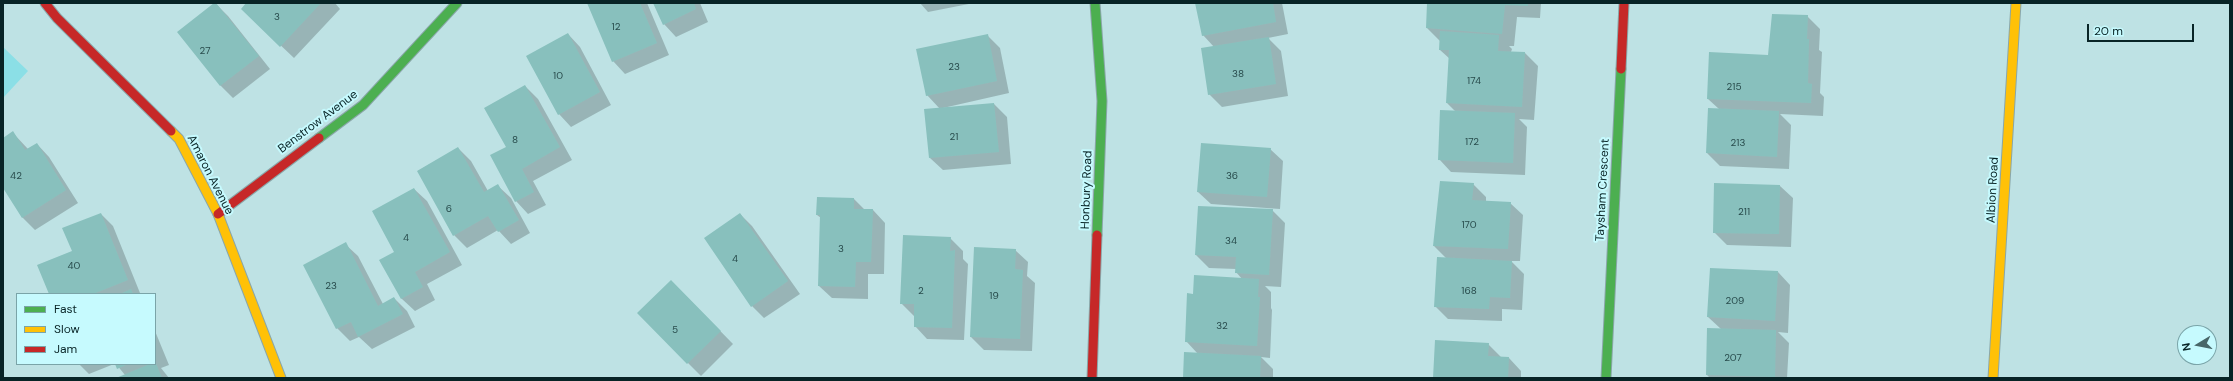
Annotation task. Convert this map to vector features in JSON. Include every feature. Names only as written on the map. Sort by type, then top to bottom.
[{"type":"street","name":"Amaron Avenue","points":[[44,3],[57,18],[179,139],[218,214],[281,378]]},
{"type":"street","name":"Benstrow Avenue","points":[[218,214],[363,104],[457,3]]},
{"type":"street","name":"Honbury Road","points":[[1092,378],[1102,101],[1095,3]]},
{"type":"street","name":"Taysham Crescent","points":[[1606,378],[1624,3]]},
{"type":"street","name":"Albion Road","points":[[1994,378],[2016,3]]},
{"type":"shaded area","points":[[3,47],[28,71],[3,98]]},
{"type":"building","points":[[216,3],[259,56],[220,86],[177,32]]},
{"type":"building","points":[[246,3],[321,3],[280,47],[241,9]]},
{"type":"building","points":[[587,3],[640,3],[657,43],[612,62]]},
{"type":"building","points":[[653,3],[694,3],[696,9],[663,25]]},
{"type":"building","points":[[1195,3],[1273,3],[1276,22],[1202,36]]},
{"type":"building","points":[[1427,3],[1528,3],[1528,6],[1505,5],[1502,34],[1426,28]]},
{"type":"building","points":[[1772,14],[1808,15],[1808,83],[1812,84],[1811,103],[1707,99],[1709,52],[1768,55]]},
{"type":"building","points":[[1440,31],[1499,35],[1498,51],[1525,52],[1522,107],[1446,103],[1449,50],[1439,50]]},
{"type":"building","points":[[568,33],[600,92],[558,115],[526,56]]},
{"type":"building","points":[[988,34],[997,81],[926,96],[916,49]]},
{"type":"building","points":[[1269,37],[1276,84],[1208,95],[1201,48]]},
{"type":"building","points":[[525,85],[560,147],[522,169],[534,192],[515,202],[490,155],[506,147],[484,108]]},
{"type":"building","points":[[994,103],[999,152],[929,158],[924,109]]},
{"type":"building","points":[[1708,108],[1779,111],[1777,157],[1706,153]]},
{"type":"building","points":[[1440,110],[1515,113],[1513,163],[1438,160]]},
{"type":"building","points":[[13,131],[25,150],[37,143],[66,190],[22,218],[3,188],[3,138]]},
{"type":"building","points":[[1201,143],[1271,148],[1267,197],[1197,192]]},
{"type":"building","points":[[458,147],[484,192],[498,184],[519,220],[498,232],[488,216],[453,236],[417,171]]},
{"type":"building","points":[[1440,181],[1474,183],[1472,200],[1511,202],[1508,249],[1433,246]]},
{"type":"building","points":[[1714,183],[1780,185],[1779,234],[1713,233]]},
{"type":"building","points":[[414,188],[450,252],[415,272],[423,287],[401,299],[379,260],[394,252],[372,211]]},
{"type":"building","points":[[817,197],[854,198],[854,209],[873,209],[871,262],[856,262],[855,287],[818,286],[820,215],[816,215]]},
{"type":"building","points":[[1198,206],[1273,209],[1269,275],[1235,273],[1236,257],[1195,255]]},
{"type":"building","points":[[101,213],[128,280],[96,293],[49,293],[37,265],[72,251],[62,228]]},
{"type":"building","points":[[740,213],[788,281],[751,307],[704,238]]},
{"type":"building","points":[[903,235],[951,237],[950,251],[955,250],[952,328],[914,327],[914,304],[900,304]]},
{"type":"building","points":[[346,242],[378,306],[394,297],[403,314],[358,337],[351,322],[336,329],[303,265]]},
{"type":"building","points":[[974,247],[1016,249],[1015,269],[1023,270],[1020,339],[970,337]]},
{"type":"building","points":[[1437,257],[1512,261],[1510,298],[1490,297],[1489,309],[1434,307]]},
{"type":"building","points":[[1710,268],[1778,271],[1775,321],[1707,317]]},
{"type":"building","points":[[1194,275],[1259,279],[1258,297],[1260,297],[1257,346],[1185,342],[1187,293],[1193,294]]},
{"type":"building","points":[[671,280],[721,331],[687,364],[637,313]]},
{"type":"building","points":[[131,289],[133,293],[122,293]]},
{"type":"building","points":[[1707,328],[1776,330],[1775,377],[1706,375]]},
{"type":"building","points":[[1435,340],[1489,343],[1488,356],[1509,357],[1508,378],[1433,378]]},
{"type":"building","points":[[1184,352],[1261,356],[1260,378],[1183,378]]},
{"type":"building","points":[[156,363],[162,378],[116,378],[148,365],[156,365]]},
{"type":"building","points":[[115,365],[126,365],[117,369]]},
{"type":"traffic: fast","points":[[319,138],[363,105],[457,3]]},
{"type":"traffic: fast","points":[[1095,3],[1102,101],[1097,235]]},
{"type":"traffic: fast","points":[[1606,378],[1621,69]]},
{"type":"traffic: slow","points":[[1993,378],[2016,3]]},
{"type":"traffic: slow","points":[[171,131],[179,139],[218,214],[281,378]]},
{"type":"traffic: jam","points":[[45,3],[57,18],[171,131]]},
{"type":"traffic: jam","points":[[1621,69],[1624,3]]},
{"type":"traffic: jam","points":[[218,214],[319,138]]},
{"type":"traffic: jam","points":[[1092,378],[1097,235]]}]
